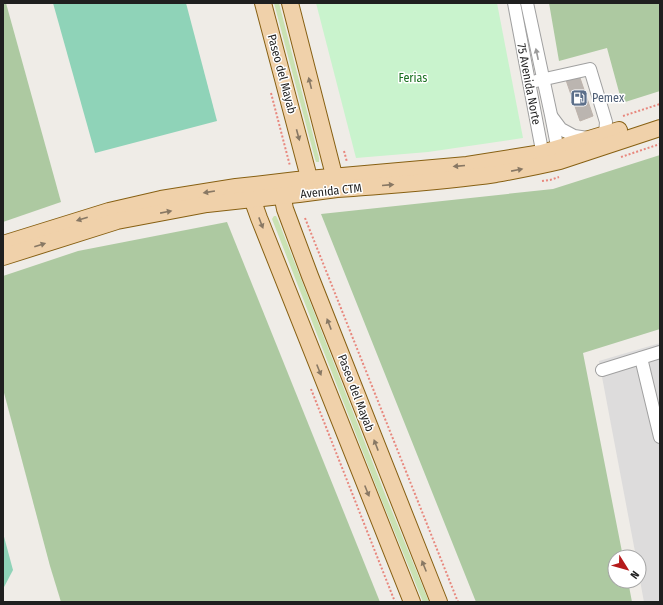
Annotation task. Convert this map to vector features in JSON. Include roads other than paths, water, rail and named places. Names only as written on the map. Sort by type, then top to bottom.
[{"type":"main road","name":"Paseo del Mayab","points":[[263,3],[310,185]]},
{"type":"main road","name":"Paseo del Mayab","points":[[290,3],[336,183]]},
{"type":"main road","name":"Avenida CTM","points":[[3,244],[116,209],[161,199],[281,189],[300,194],[310,185],[336,183],[353,188],[497,174],[551,157],[603,135],[660,117]]},
{"type":"main road","name":"Avenida CTM","points":[[603,135],[660,128]]},
{"type":"main road","name":"Paseo del Mayab","points":[[281,189],[285,209],[310,276],[413,540],[439,602]]},
{"type":"main road","name":"Avenida CTM","points":[[3,257],[117,221],[207,204],[250,192]]},
{"type":"main road","points":[[250,192],[412,602]]},
{"type":"street","name":"75 Avenida Norte","points":[[514,3],[529,82],[551,157]]},
{"type":"street","name":"75 Avenida Norte","points":[[527,3],[551,115],[551,157]]},
{"type":"street","points":[[529,82],[590,69],[603,135],[574,136],[561,129],[551,115]]},
{"type":"street","points":[[602,370],[660,352]]},
{"type":"street","points":[[641,358],[660,437]]},
{"type":"place","name":"Pemex","points":[[579,98]]},
{"type":"park label","name":"Ferias","points":[[413,78]]}]
